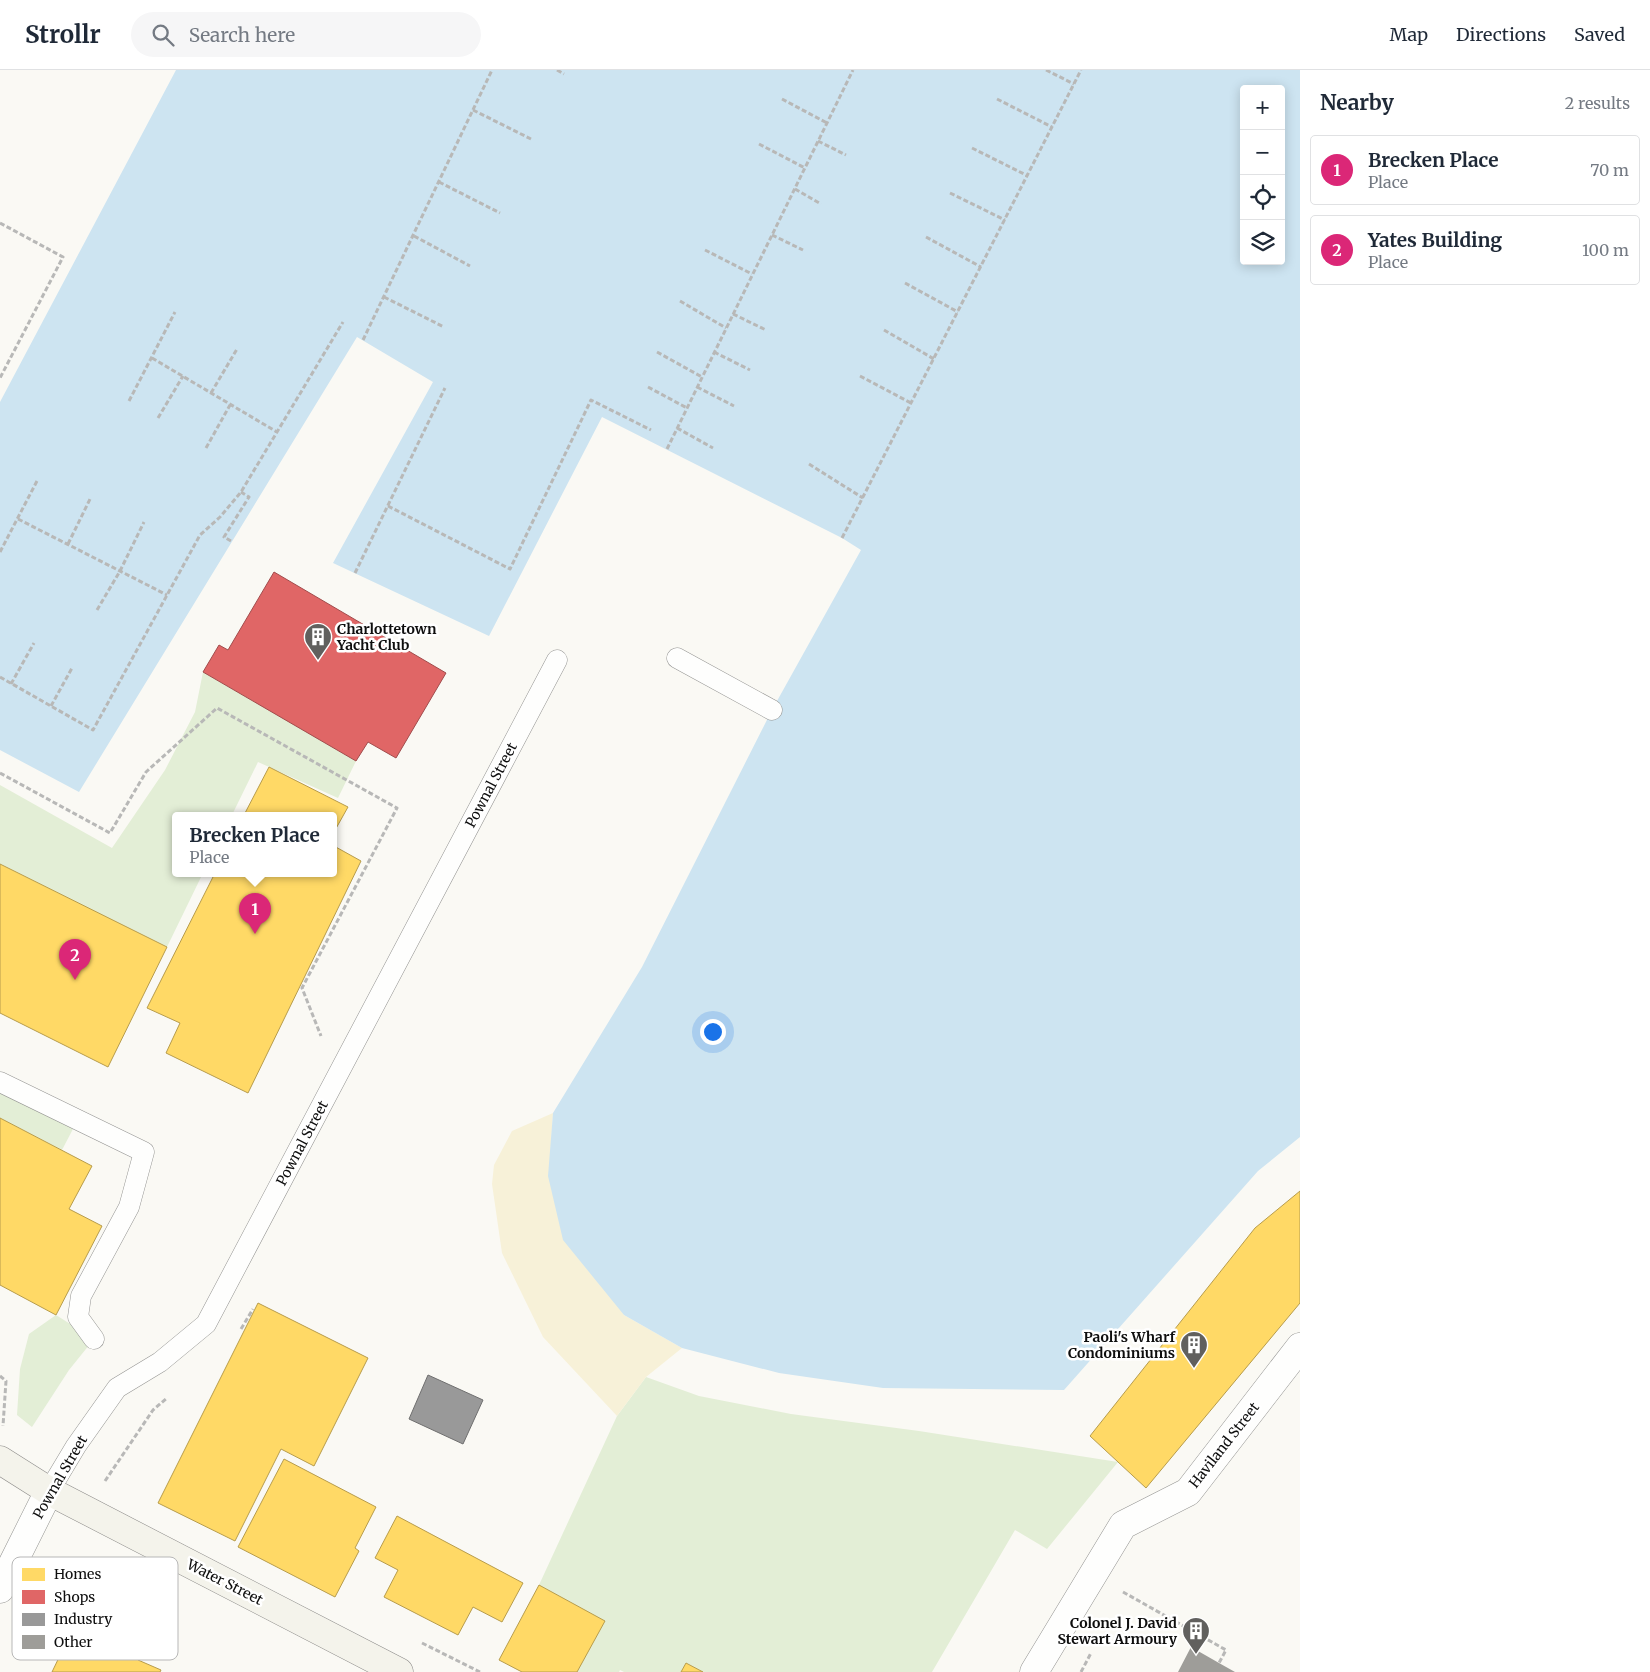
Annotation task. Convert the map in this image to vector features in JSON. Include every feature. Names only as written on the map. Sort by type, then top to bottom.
[{"type":"street","name":"Haviland Street","points":[[1034,1672],[1123,1525],[1188,1492],[1300,1347]]},
{"type":"street","name":"Water Street","points":[[1,1447],[49,1491],[176,1557]]},
{"type":"street","name":"Pownal Street","points":[[16,1557],[49,1491]]},
{"type":"street","name":"Water Street","points":[[178,1558],[398,1672]]},
{"type":"street","name":"Pownal Street","points":[[0,1589],[12,1565]]},
{"type":"lane","points":[[677,658],[772,710]]},
{"type":"lane","name":"Pownal Street","points":[[49,1491],[76,1446],[117,1388],[160,1362],[206,1324],[557,660]]},
{"type":"lane","points":[[0,1082],[144,1152],[129,1207],[81,1296],[78,1317],[94,1339]]},
{"type":"path","points":[[363,340],[492,70]]},
{"type":"path","points":[[557,70],[564,74]]},
{"type":"path","points":[[667,449],[853,70]]},
{"type":"path","points":[[1046,70],[1074,84]]},
{"type":"path","points":[[842,538],[1081,70]]},
{"type":"path","points":[[782,99],[827,123]]},
{"type":"path","points":[[997,99],[1052,127]]},
{"type":"path","points":[[473,110],[531,139]]},
{"type":"path","points":[[818,141],[846,156]]},
{"type":"path","points":[[760,144],[805,168]]},
{"type":"path","points":[[972,148],[1028,176]]},
{"type":"path","points":[[439,182],[500,214]]},
{"type":"path","points":[[795,189],[821,204]]},
{"type":"path","points":[[950,193],[1005,220]]},
{"type":"path","points":[[0,223],[63,257],[0,378]]},
{"type":"path","points":[[772,235],[803,250]]},
{"type":"path","points":[[414,236],[470,266]]},
{"type":"path","points":[[926,238],[981,267]]},
{"type":"path","points":[[705,250],[752,274]]},
{"type":"path","points":[[904,284],[958,312]]},
{"type":"path","points":[[384,297],[444,327]]},
{"type":"path","points":[[680,301],[726,328]]},
{"type":"path","points":[[129,401],[175,312]]},
{"type":"path","points":[[733,314],[766,330]]},
{"type":"path","points":[[0,677],[93,730],[200,535],[220,517],[241,492],[344,322]]},
{"type":"path","points":[[884,330],[934,359]]},
{"type":"path","points":[[211,393],[237,349]]},
{"type":"path","points":[[657,352],[702,377]]},
{"type":"path","points":[[714,352],[750,370]]},
{"type":"path","points":[[152,358],[277,432]]},
{"type":"path","points":[[158,418],[183,376]]},
{"type":"path","points":[[860,376],[911,403]]},
{"type":"path","points":[[648,387],[687,408]]},
{"type":"path","points":[[696,387],[734,406]]},
{"type":"path","points":[[355,573],[445,388]]},
{"type":"path","points":[[388,506],[510,569],[591,400],[650,430]]},
{"type":"path","points":[[206,448],[230,404]]},
{"type":"path","points":[[677,428],[713,448]]},
{"type":"path","points":[[809,464],[863,498]]},
{"type":"path","points":[[0,552],[37,480]]},
{"type":"path","points":[[231,542],[224,537],[249,497],[241,492]]},
{"type":"path","points":[[68,544],[91,497]]},
{"type":"path","points":[[18,519],[167,595]]},
{"type":"path","points":[[97,610],[120,571],[144,522]]},
{"type":"path","points":[[11,684],[34,643]]},
{"type":"path","points":[[51,706],[72,668]]},
{"type":"path","points":[[0,774],[110,833],[146,772],[217,708],[397,808],[302,988],[337,1077]]},
{"type":"path","points":[[238,1333],[244,1326],[258,1300]]},
{"type":"path","points":[[0,1376],[6,1381],[1,1447]]},
{"type":"path","points":[[113,1485],[105,1481],[153,1410],[174,1392]]},
{"type":"path","points":[[1123,1592],[1226,1650],[1219,1663]]},
{"type":"path","points":[[414,1638],[480,1672]]},
{"type":"green space","points":[[203,672],[356,761],[338,798],[258,762],[233,812],[172,812],[172,877],[201,877],[167,947],[0,864],[0,785],[112,848],[165,770],[195,712]]},
{"type":"green space","points":[[0,1089],[74,1127],[62,1150],[0,1118]]},
{"type":"green space","points":[[56,1315],[94,1339],[69,1370],[32,1427],[17,1415],[20,1369],[29,1334]]},
{"type":"green space","points":[[646,1377],[699,1396],[791,1414],[919,1431],[1118,1462],[1047,1549],[1015,1530],[932,1672],[703,1672],[686,1663],[681,1672],[624,1672],[620,1670],[619,1672],[577,1672],[604,1621],[539,1585],[617,1416]]},
{"type":"sand","points":[[553,1113],[549,1176],[624,1315],[682,1348],[646,1377],[617,1416],[543,1337],[502,1253],[492,1184],[494,1165],[512,1131]]},
{"type":"water","points":[[176,70],[1300,70],[1300,1137],[1258,1171],[1064,1390],[883,1388],[779,1373],[682,1348],[624,1315],[563,1240],[548,1176],[553,1113],[642,967],[772,710],[861,550],[842,538],[602,417],[489,636],[333,563],[433,382],[357,337],[79,792],[0,750],[0,402]]},
{"type":"building: Homes","points":[[269,767],[348,807],[337,827],[337,812],[246,812]]},
{"type":"building: Homes","points":[[337,848],[361,861],[248,1093],[166,1053],[180,1023],[147,1008],[213,877],[337,877]]},
{"type":"building: Homes","points":[[0,864],[167,947],[108,1067],[0,1013]]},
{"type":"building: Homes","points":[[0,1118],[92,1166],[69,1209],[102,1226],[56,1315],[0,1285]]},
{"type":"building: Homes","name":"Paoli's Wharf Condominiums","points":[[1300,1191],[1300,1303],[1146,1488],[1090,1436],[1255,1228]]},
{"type":"building: Homes","points":[[258,1303],[368,1358],[314,1466],[281,1449],[235,1541],[158,1503]]},
{"type":"building: Homes","points":[[284,1459],[376,1507],[355,1548],[359,1551],[335,1597],[238,1547]]},
{"type":"building: Homes","points":[[397,1516],[523,1583],[502,1622],[473,1607],[458,1635],[384,1597],[398,1570],[375,1558]]},
{"type":"building: Homes","points":[[539,1585],[605,1621],[577,1672],[522,1672],[499,1660]]},
{"type":"building: Homes","points":[[58,1660],[138,1660],[161,1670],[160,1672],[52,1672]]},
{"type":"building: Homes","points":[[686,1663],[703,1672],[681,1672]]},
{"type":"building: Shops","name":"Charlottetown Yacht Club","points":[[274,572],[446,673],[396,758],[368,742],[356,761],[203,672],[219,645],[228,650]]},
{"type":"building: Industry","points":[[428,1375],[483,1400],[463,1444],[409,1419]]},
{"type":"building: Other","name":"Colonel J. David Stewart Armoury","points":[[1191,1647],[1219,1663],[1235,1672],[1178,1672]]},
{"type":"place","name":"Charlottetown Yacht Club","points":[[318,661]]},
{"type":"place","name":"Brecken Place","points":[[255,934]]},
{"type":"place","name":"Yates Building","points":[[75,980]]},
{"type":"place","name":"Paoli's Wharf Condominiums","points":[[1194,1369]]},
{"type":"place","name":"Colonel J. David Stewart Armoury","points":[[1196,1655]]}]
